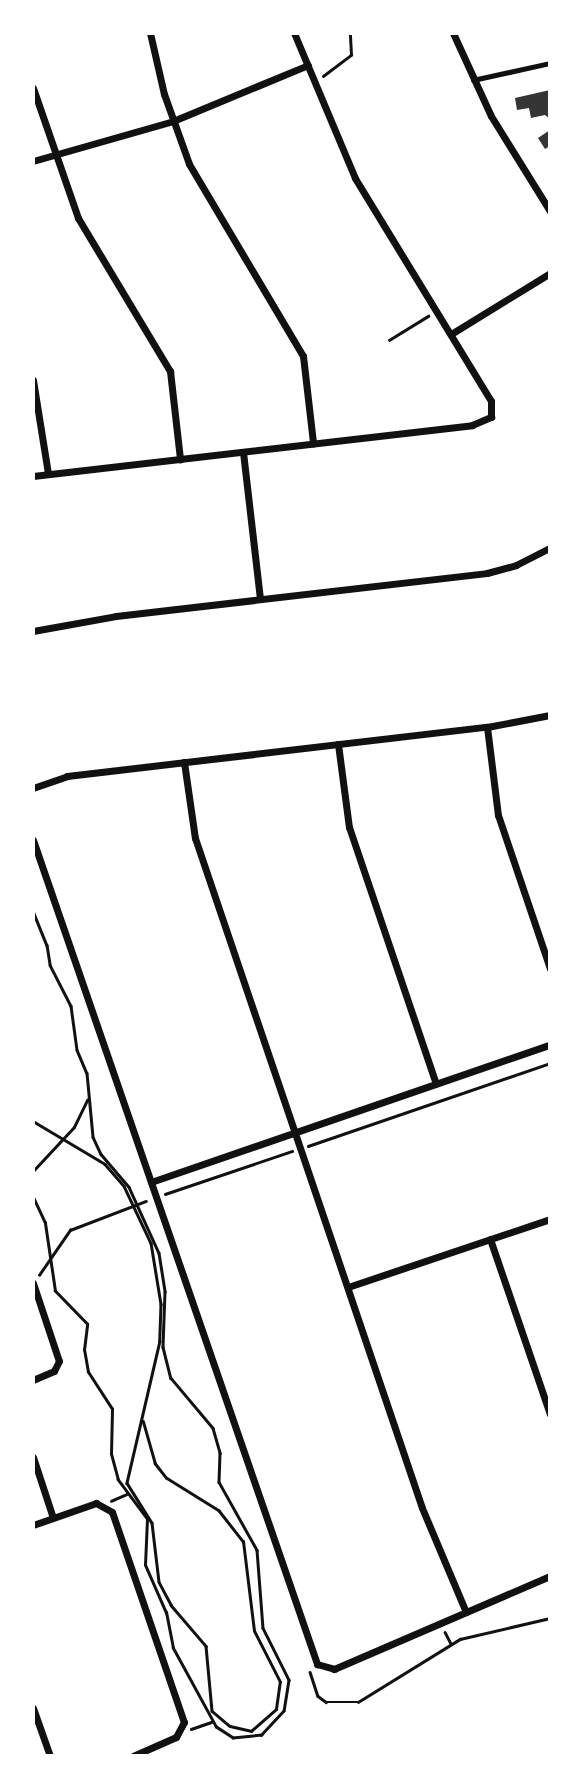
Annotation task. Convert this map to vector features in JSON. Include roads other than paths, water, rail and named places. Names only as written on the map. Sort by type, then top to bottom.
[{"type":"street","points":[[150,33],[173,121],[188,164],[303,356],[313,443]]},
{"type":"street","points":[[33,476],[487,421],[493,411],[491,401],[355,178],[294,33]]},
{"type":"street","points":[[453,33],[473,80],[550,211]]},
{"type":"street","points":[[33,161],[173,121],[307,65]]},
{"type":"street","points":[[33,88],[78,218],[170,370],[180,459]]},
{"type":"street","points":[[451,334],[550,273]]},
{"type":"street","points":[[33,380],[48,474]]},
{"type":"street","points":[[243,452],[260,599]]},
{"type":"street","points":[[33,631],[73,622],[487,573],[516,565],[550,548]]},
{"type":"street","points":[[33,788],[67,776],[487,727],[550,715]]},
{"type":"street","points":[[487,727],[498,815],[550,968]]},
{"type":"street","points":[[338,744],[349,827],[436,1084]]},
{"type":"street","points":[[184,762],[195,838],[422,1508],[466,1612]]},
{"type":"street","points":[[33,840],[151,1182],[152,1199],[317,1664],[334,1669],[550,1576]]},
{"type":"street","points":[[151,1182],[550,1045]]},
{"type":"street","points":[[348,1287],[550,1219]]},
{"type":"street","points":[[490,1239],[550,1414]]},
{"type":"street","points":[[33,1284],[59,1361],[54,1371],[33,1380]]},
{"type":"street","points":[[33,1457],[54,1518]]},
{"type":"street","points":[[33,1525],[96,1503],[105,1505],[113,1512],[183,1718],[181,1733],[133,1756]]},
{"type":"street","points":[[33,1708],[36,1724],[50,1756]]},
{"type":"lane","points":[[473,80],[550,63]]}]
